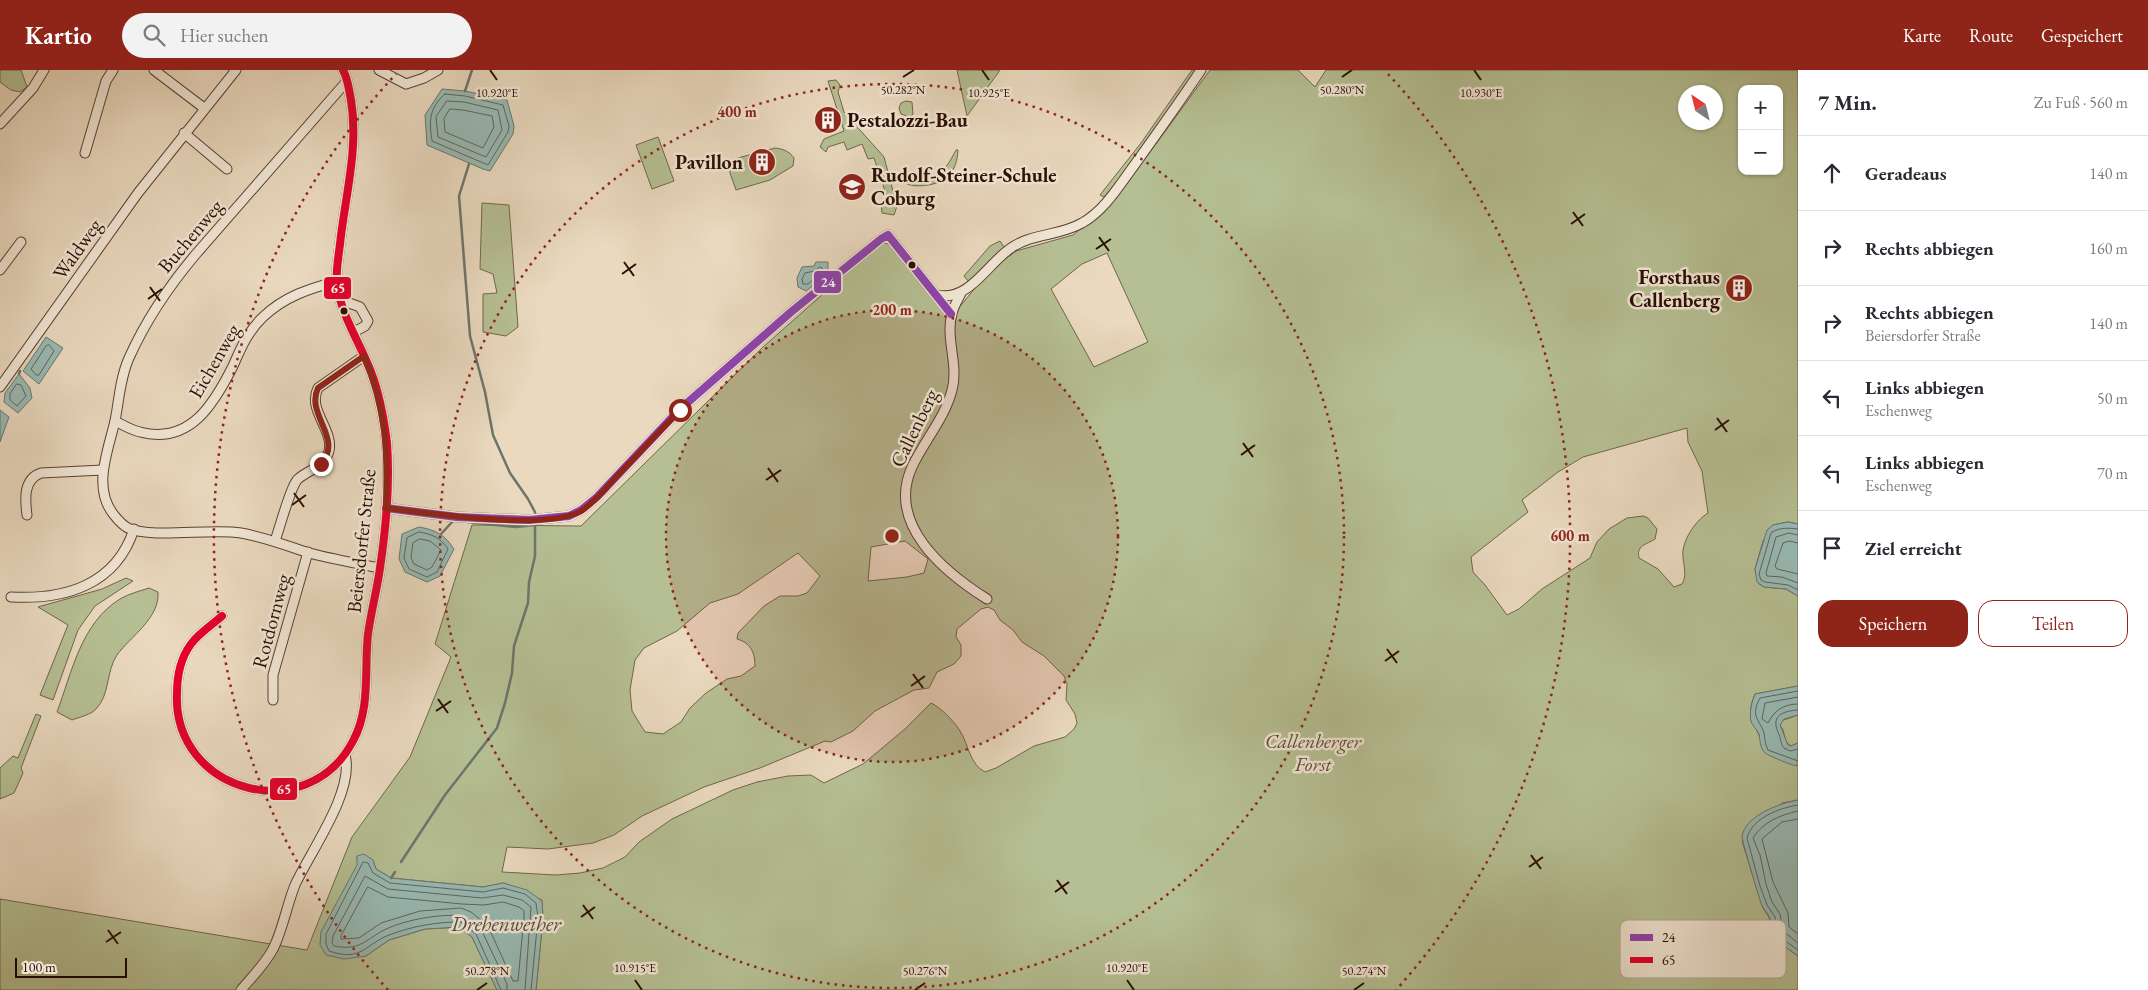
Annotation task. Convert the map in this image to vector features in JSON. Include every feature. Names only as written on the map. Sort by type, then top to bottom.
[{"type":"street","points":[[0,124],[33,88],[44,70]]},
{"type":"street","points":[[85,153],[106,81],[113,70]]},
{"type":"street","points":[[154,70],[204,108]]},
{"type":"street","name":"Waldweg","points":[[0,387],[138,193],[236,70]]},
{"type":"street","name":"Beiersdorfer Straße","points":[[343,70],[347,81],[352,111],[354,140],[337,281],[344,313],[354,332],[376,387],[386,434],[388,463],[380,568],[368,634],[366,700],[362,719],[354,740],[345,755]]},
{"type":"street","points":[[379,70],[406,84],[424,78],[438,70]]},
{"type":"street","points":[[386,508],[457,517],[529,520],[569,516],[581,510],[597,497],[680,410],[791,312],[881,238],[888,235],[952,314],[961,293],[995,260],[1012,247],[1029,239],[1069,229],[1094,215],[1126,176],[1201,70]]},
{"type":"street","name":"Buchenweg","points":[[347,81],[196,254],[164,295],[128,361],[103,470],[104,494],[110,510],[119,521],[134,529],[156,532],[214,530],[240,533],[308,552],[380,568]]},
{"type":"street","points":[[184,133],[227,169]]},
{"type":"street","points":[[0,270],[21,242]]},
{"type":"street","name":"Eichenweg","points":[[115,421],[139,432],[154,434],[168,433],[186,428],[201,418],[215,400],[246,338],[262,318],[291,296],[304,290],[337,281]]},
{"type":"street","points":[[937,295],[953,296],[961,293]]},
{"type":"street","points":[[341,300],[360,307],[368,321],[366,326],[354,332]]},
{"type":"street","name":"Callenberg","points":[[952,314],[952,389],[938,422],[912,467],[906,484],[905,500],[908,515],[915,532],[940,564],[957,579],[987,599]]},
{"type":"street","points":[[274,541],[295,482],[321,464],[329,450],[326,432],[315,404],[318,388],[364,356]]},
{"type":"street","points":[[27,515],[25,501],[28,485],[35,476],[103,470]]},
{"type":"street","points":[[11,597],[50,597],[90,583],[116,565],[124,554],[134,529]]},
{"type":"street","name":"Rotdornweg","points":[[273,700],[273,675],[308,552]]},
{"type":"street","points":[[222,616],[192,643],[184,655],[177,678],[176,703],[181,728],[186,740],[202,761],[224,779],[261,792],[273,792],[305,785],[319,779],[345,755]]},
{"type":"street","points":[[242,990],[274,949],[295,886],[324,830],[344,785],[347,774],[345,755]]},
{"type":"green space","points":[[0,70],[21,70],[27,87],[20,92],[11,90],[0,82]]},
{"type":"green space","points":[[957,70],[1000,70],[967,116]]},
{"type":"green space","points":[[1192,70],[1197,70],[1125,172],[1104,197],[1100,195],[1141,143]]},
{"type":"green space","name":"Callenberger Forst","points":[[1210,70],[1298,70],[1315,87],[1326,70],[1798,70],[1798,524],[1788,522],[1773,525],[1763,541],[1755,569],[1759,584],[1764,587],[1786,589],[1798,596],[1798,686],[1755,694],[1751,704],[1751,713],[1765,752],[1773,757],[1798,765],[1798,800],[1782,803],[1742,841],[1763,908],[1770,920],[1620,920],[1620,978],[1786,978],[1786,947],[1798,956],[1798,990],[536,990],[543,918],[542,900],[504,883],[483,887],[391,878],[376,869],[373,860],[357,856],[366,956],[389,940],[425,929],[460,927],[472,937],[497,990],[0,990],[0,899],[307,950],[352,837],[410,757],[451,657],[435,644],[472,525],[581,526],[763,347],[882,242],[891,245],[938,299],[957,310],[989,271],[1016,251],[1073,235],[1115,200]],"holes":[[[1107,253],[1148,342],[1094,367],[1051,289],[1082,264]],[[1687,428],[1688,442],[1702,471],[1708,513],[1694,526],[1684,545],[1685,575],[1682,584],[1674,587],[1658,569],[1639,558],[1640,548],[1655,539],[1657,529],[1648,518],[1643,516],[1627,518],[1609,529],[1597,542],[1590,558],[1542,589],[1519,609],[1507,615],[1473,572],[1471,557],[1528,512],[1522,500],[1558,472],[1583,457]],[[905,541],[928,559],[924,573],[907,577],[868,581],[871,547]],[[798,553],[820,576],[807,593],[798,596],[780,596],[764,606],[738,633],[737,639],[746,643],[751,649],[755,666],[741,676],[727,679],[706,693],[690,708],[681,722],[663,734],[645,732],[632,711],[630,690],[635,660],[644,648],[677,631],[710,603],[738,594]],[[988,607],[994,610],[1000,620],[1013,630],[1022,642],[1044,656],[1064,676],[1067,684],[1066,700],[1075,714],[1077,723],[1074,729],[1065,737],[1034,746],[996,768],[985,772],[976,764],[963,736],[954,723],[943,711],[931,703],[905,729],[863,764],[824,783],[811,775],[788,776],[757,782],[733,790],[672,819],[639,842],[625,857],[603,868],[580,873],[556,875],[502,872],[507,847],[548,849],[593,843],[614,835],[642,816],[704,787],[760,768],[825,741],[831,742],[853,731],[875,711],[914,690],[929,688],[937,672],[954,664],[961,656],[961,645],[956,637],[957,629],[981,609]]]},
{"type":"green space","points":[[836,80],[840,85],[838,92],[844,112],[884,157],[897,206],[894,215],[882,213],[881,202],[887,197],[874,158],[868,159],[862,144],[847,150],[844,142],[828,147],[826,152],[820,147],[824,139],[844,131],[828,81]]},
{"type":"green space","points":[[906,101],[912,102],[913,114],[910,117],[901,114],[899,108],[901,103]]},
{"type":"green space","points":[[658,137],[674,181],[652,189],[636,145]]},
{"type":"green space","points":[[775,148],[786,151],[794,158],[793,166],[770,180],[736,190],[730,173],[730,163],[734,159]]},
{"type":"green space","points":[[956,150],[958,150],[956,163],[946,178],[928,185],[914,186],[905,183],[908,176],[926,178],[938,174],[947,165]]},
{"type":"green space","points":[[482,203],[509,205],[518,327],[506,336],[483,332],[483,294],[497,293],[493,274],[480,269]]},
{"type":"green space","points":[[1000,241],[1004,247],[969,282],[964,276],[990,246]]},
{"type":"green space","points":[[126,578],[133,581],[95,606],[78,630],[53,700],[40,695],[68,625],[38,607],[102,589]]},
{"type":"green space","points":[[149,588],[158,592],[154,610],[144,626],[117,655],[111,668],[104,697],[96,709],[85,716],[72,720],[57,712],[73,665],[96,621],[120,599]]},
{"type":"green space","points":[[36,714],[41,716],[21,768],[23,773],[14,793],[0,799],[0,768],[13,756],[18,758]]},
{"type":"green space","points":[[1798,715],[1798,743],[1791,746],[1786,742],[1780,725],[1781,721]]},
{"type":"water","points":[[442,89],[465,91],[507,100],[514,126],[513,134],[490,171],[427,145],[425,115]]},
{"type":"water","points":[[816,262],[828,262],[828,274],[806,291],[798,287],[797,278],[802,267],[814,266]]},
{"type":"water","points":[[46,337],[63,348],[39,384],[23,371]]},
{"type":"water","points":[[19,374],[30,388],[32,398],[18,413],[4,402],[5,393]]},
{"type":"water","points":[[0,410],[9,417],[0,442]]},
{"type":"water","points":[[1788,522],[1798,524],[1798,596],[1786,589],[1764,587],[1757,582],[1755,569],[1767,530],[1773,525]]},
{"type":"water","points":[[419,527],[440,534],[454,549],[440,576],[427,582],[405,572],[399,559],[402,534]]},
{"type":"water","points":[[1798,686],[1798,715],[1784,719],[1780,725],[1788,745],[1791,746],[1798,743],[1797,766],[1763,751],[1759,734],[1752,723],[1750,714],[1755,694]]},
{"type":"water","points":[[1798,800],[1798,956],[1786,947],[1786,920],[1770,920],[1762,906],[1742,836],[1750,822],[1757,816],[1783,804]]},
{"type":"water","name":"Drehenweiher","points":[[364,854],[373,860],[376,869],[391,878],[483,887],[503,883],[527,890],[542,901],[543,918],[536,990],[497,990],[472,937],[460,927],[425,929],[389,940],[366,956],[344,959],[326,955],[320,945],[321,932],[357,865],[357,856]]},
{"type":"waterway","points":[[465,91],[472,70]]},
{"type":"waterway","points":[[469,164],[459,196],[470,336],[485,392],[493,435],[510,473],[528,499],[535,512],[535,516]]},
{"type":"waterway","points":[[441,534],[453,521]]},
{"type":"waterway","points":[[458,521],[516,527],[535,525]]},
{"type":"waterway","points":[[401,862],[445,795],[497,728],[512,673],[514,646],[528,603],[529,582],[535,556],[535,522]]},
{"type":"waterway","points":[[391,878],[395,872]]},
{"type":"transit line","name":"65","points":[[222,616],[194,640],[182,661],[177,693],[181,727],[196,755],[218,775],[246,787],[276,791],[305,785],[332,768],[353,741],[359,728],[365,702],[368,634],[380,568],[387,506],[387,443],[377,389],[344,312],[337,285],[353,136],[351,100],[343,70]]},
{"type":"transit line","name":"24","points":[[386,508],[457,517],[529,520],[569,516],[581,510],[597,497],[679,410],[791,312],[888,235],[951,314]]},
{"type":"place","name":"Pestalozzi-Bau","points":[[828,120]]},
{"type":"place","name":"Pavillon","points":[[762,162]]},
{"type":"place","name":"Rudolf-Steiner-Schule Coburg","points":[[852,187]]},
{"type":"place","name":"Forsthaus Callenberg","points":[[1739,288]]},
{"type":"route","points":[[321,464],[328,455],[329,445],[315,404],[316,393],[318,388],[364,356],[380,401],[386,434],[388,463],[386,508],[457,517],[529,520],[569,516],[581,510],[597,497],[680,410]]}]
